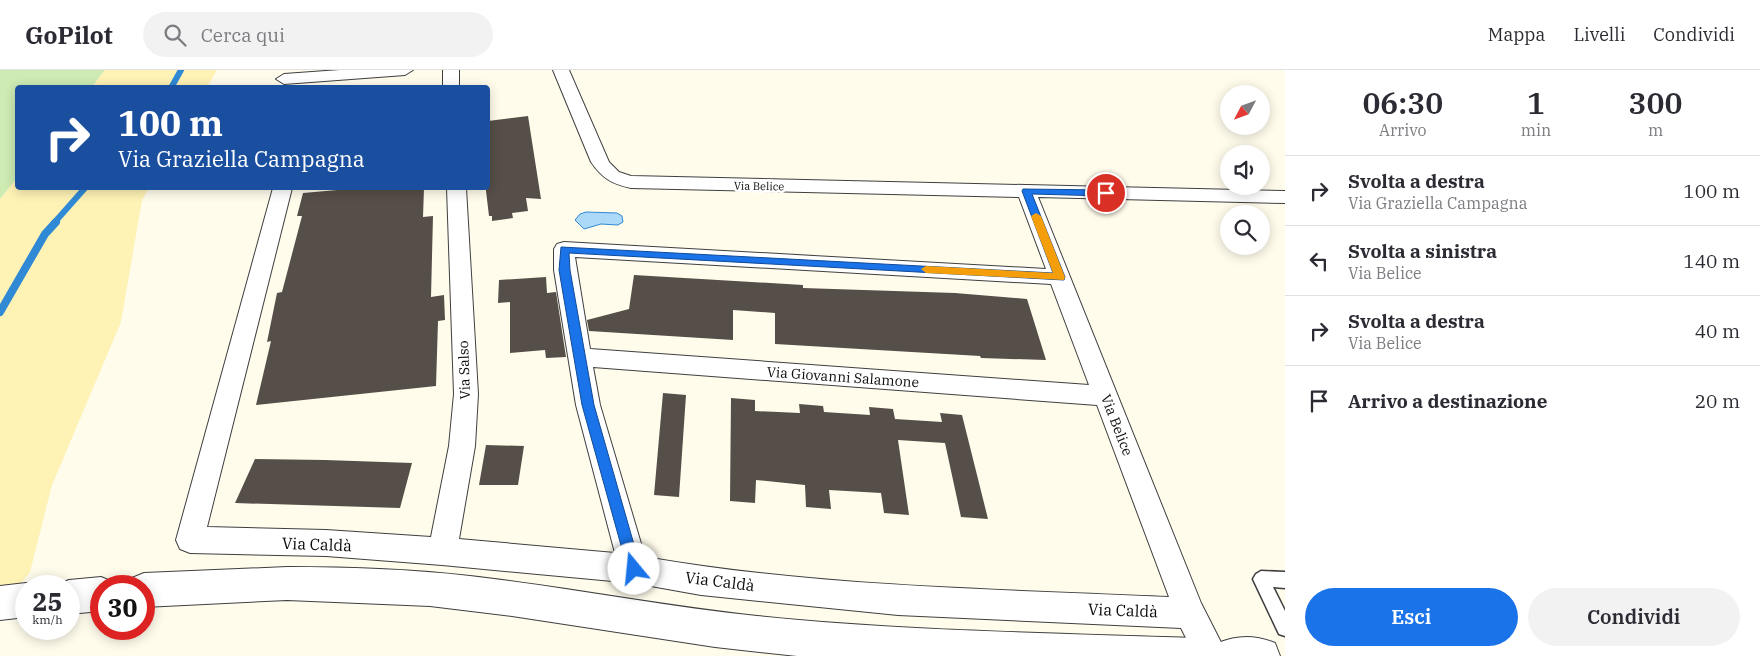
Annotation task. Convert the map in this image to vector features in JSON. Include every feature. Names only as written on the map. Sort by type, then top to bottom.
[{"type":"street","points":[[284,79],[404,70]]},
{"type":"street","points":[[450,70],[451,85]]},
{"type":"street","name":"Via Belice","points":[[561,70],[600,162],[606,172],[616,179],[649,183],[1285,198]]},
{"type":"street","name":"Via Caldà","points":[[281,190],[190,540],[326,543],[442,551],[634,569],[701,581],[898,600],[1190,613]]},
{"type":"street","name":"Via Salso","points":[[442,551],[462,446],[466,394],[456,190]]},
{"type":"street","name":"Via Belice","points":[[1026,191],[1190,613],[1212,656]]},
{"type":"street","points":[[634,569],[588,405],[564,270],[564,249],[1060,277]]},
{"type":"street","name":"Via Giovanni Salamone","points":[[580,357],[1106,396]]},
{"type":"street","points":[[155,589],[200,585],[318,582],[431,589],[756,634],[971,648],[1197,656]]},
{"type":"street","points":[[0,603],[15,601]]},
{"type":"street","points":[[1232,656],[1262,656]]},
{"type":"lane","points":[[1285,580],[1261,579],[1285,628]]},
{"type":"green space","points":[[0,70],[105,70],[94,85],[15,85],[15,180],[0,199]]},
{"type":"sand","points":[[105,70],[217,70],[208,85],[94,85]]},
{"type":"sand","points":[[15,180],[15,190],[148,190],[142,200],[121,322],[52,485],[30,572],[28,575],[15,575],[15,590],[0,608],[0,199]]},
{"type":"water","points":[[586,212],[617,213],[622,216],[623,222],[618,225],[601,224],[584,229],[575,220],[580,214]]},
{"type":"building","points":[[528,116],[541,199],[526,198],[528,211],[512,213],[513,218],[492,221],[492,216],[489,216],[486,191],[490,190],[490,121]]},
{"type":"building","points":[[337,190],[424,190],[423,217],[433,216],[431,297],[444,295],[445,320],[438,321],[436,386],[256,405],[271,341],[267,342],[277,293],[282,292],[302,216],[297,216],[303,193]]},
{"type":"building","points":[[634,275],[803,285],[803,288],[955,293],[1027,299],[1046,360],[981,358],[980,356],[775,344],[775,313],[733,310],[733,340],[589,331],[587,320],[629,309]]},
{"type":"building","points":[[546,277],[547,293],[556,292],[566,357],[546,358],[545,350],[510,353],[510,302],[498,303],[499,280]]},
{"type":"building","points":[[663,393],[686,395],[679,497],[654,495]]},
{"type":"building","points":[[731,398],[755,400],[755,411],[800,413],[799,404],[823,406],[824,412],[870,415],[869,407],[893,409],[895,419],[942,422],[940,413],[962,415],[988,519],[961,517],[945,443],[898,440],[909,515],[884,513],[881,493],[829,490],[831,509],[806,507],[805,485],[756,480],[755,503],[730,501]]},
{"type":"building","points":[[486,445],[524,446],[518,485],[479,485]]},
{"type":"building","points":[[255,459],[412,463],[400,508],[235,503]]},
{"type":"waterway","points":[[173,85],[181,70]]},
{"type":"waterway","points":[[54,223],[83,190]]},
{"type":"waterway","points":[[0,312],[45,234],[56,222]]},
{"type":"slow traffic","points":[[926,269],[1060,277],[1036,216]]},
{"type":"route","points":[[634,569],[588,405],[564,270],[564,249],[1060,277],[1026,191],[1106,193]]}]
